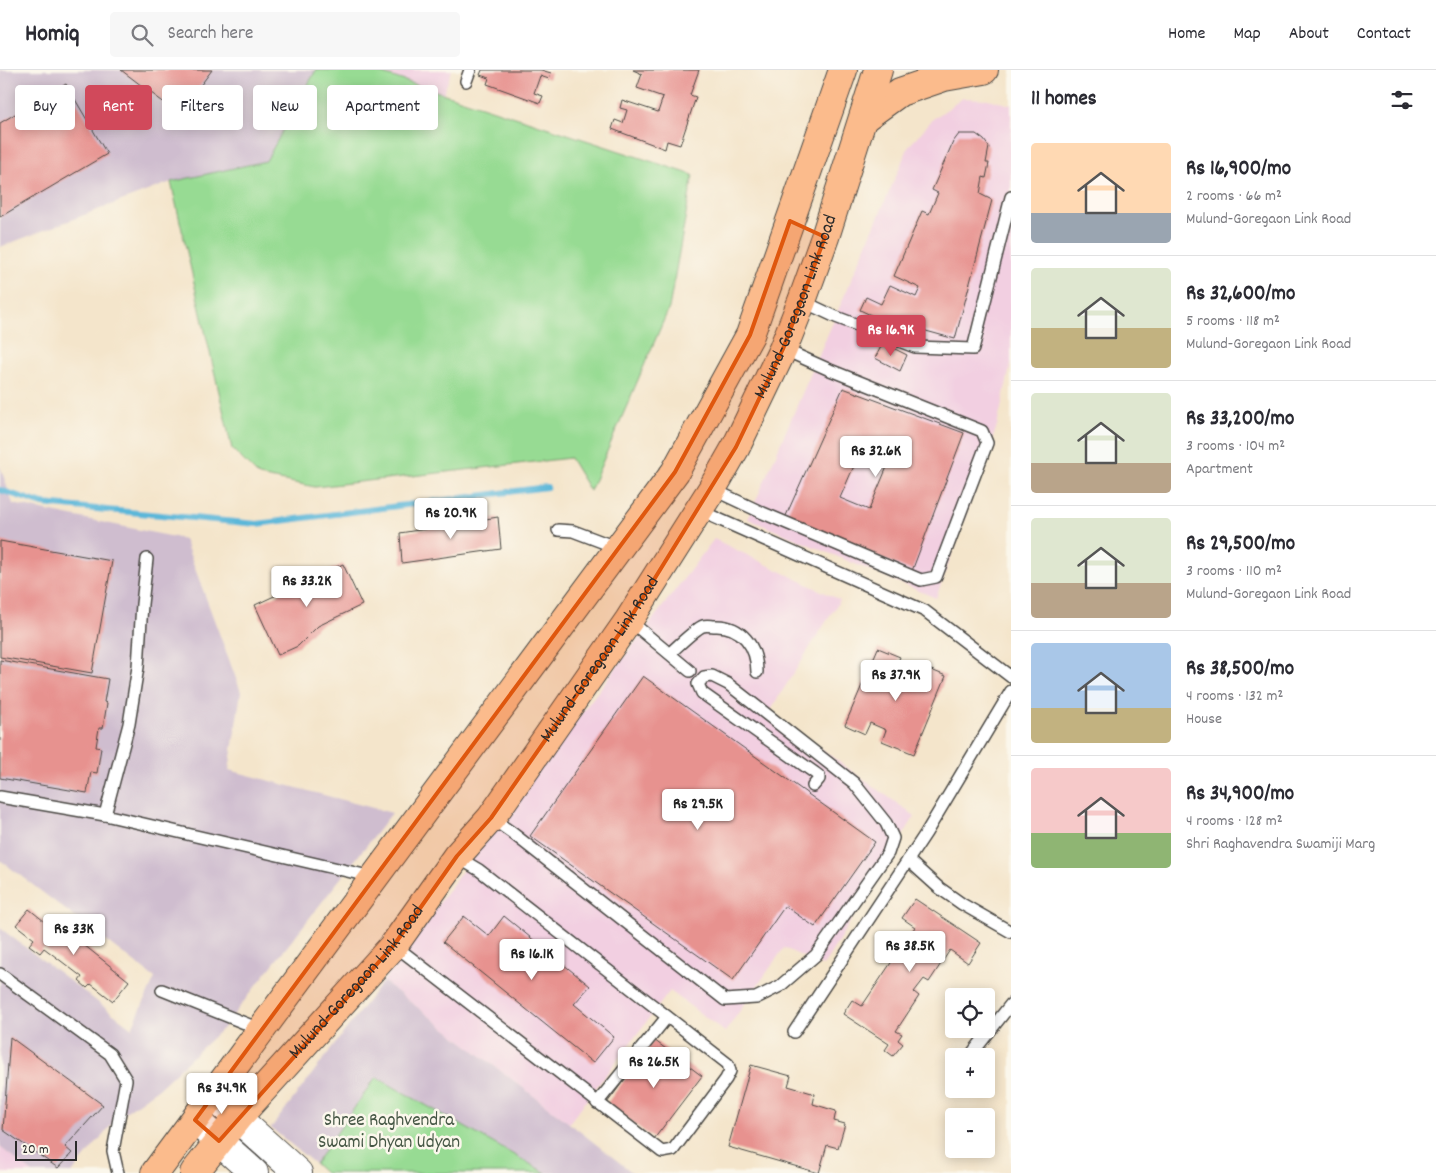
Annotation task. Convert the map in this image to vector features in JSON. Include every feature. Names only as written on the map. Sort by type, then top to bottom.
[{"type":"main road","name":"Mulund-Goregaon Link Road","points":[[155,1173],[675,472],[750,335],[843,70]]},
{"type":"main road","name":"Mulund-Goregaon Link Road","points":[[194,1173],[238,1117],[394,945],[457,856],[491,818],[629,620],[705,499],[736,447],[783,349],[825,237],[878,70]]},
{"type":"main road","points":[[864,118],[900,92],[944,76],[984,70]]},
{"type":"main road","points":[[790,221],[825,237]]},
{"type":"street","points":[[213,1096],[298,1173]]},
{"type":"street","points":[[195,1120],[254,1173]]},
{"type":"lane","points":[[802,301],[836,317],[915,347],[973,349],[1011,197]]},
{"type":"lane","points":[[705,499],[763,513],[921,580],[936,577],[987,444],[982,430],[830,370],[783,349]]},
{"type":"lane","points":[[705,499],[925,610],[1011,677]]},
{"type":"lane","points":[[558,530],[573,530],[618,548]]},
{"type":"lane","points":[[106,815],[129,724],[138,666],[147,559]]},
{"type":"lane","points":[[629,620],[690,671]]},
{"type":"lane","points":[[670,653],[703,626],[722,625],[739,632],[752,646],[757,663],[756,672]]},
{"type":"lane","points":[[491,818],[725,1000],[756,998],[780,986],[816,955],[888,853],[893,838],[886,824],[854,783],[728,684],[712,676],[704,677],[698,684],[702,694],[819,776],[819,779],[813,786]]},
{"type":"lane","points":[[794,1032],[926,833],[1011,691]]},
{"type":"lane","points":[[0,796],[106,815],[374,878]]},
{"type":"lane","points":[[394,945],[662,1152],[673,1150],[730,1071],[728,1064],[479,870],[457,856]]},
{"type":"lane","points":[[908,860],[938,887],[962,904],[1011,932]]},
{"type":"lane","points":[[0,974],[110,1054],[126,1080],[113,1151],[118,1173]]},
{"type":"lane","points":[[162,990],[262,1030]]},
{"type":"lane","points":[[976,1048],[1011,1004]]},
{"type":"lane","points":[[597,1102],[667,1017]]},
{"type":"highlighted area","points":[[790,221],[825,237],[783,349],[736,447],[629,620],[491,818],[457,856],[394,945],[219,1141],[195,1120],[675,472],[750,335]]},
{"type":"shaded area","points":[[0,70],[316,70],[308,85],[253,85],[253,130],[283,130],[266,161],[171,182],[0,247]]},
{"type":"shaded area","points":[[371,70],[452,70],[443,94],[438,92],[438,85],[416,85]]},
{"type":"shaded area","points":[[963,98],[988,99],[1011,105],[1011,363],[997,426],[936,598],[748,519],[909,146],[933,119]]},
{"type":"shaded area","points":[[0,466],[13,504],[184,539],[241,692],[229,770],[392,813],[223,1028],[159,1088],[117,1118],[72,1173],[33,1173],[0,1147],[0,928],[132,1028],[155,978],[0,860]]},
{"type":"shaded area","points":[[714,539],[840,600],[769,712],[915,816],[823,966],[784,948],[725,1032],[670,991],[569,1123],[383,981],[478,849]]},
{"type":"shaded area","points":[[383,981],[633,1173],[546,1173],[376,1077],[315,1164],[271,1128]]},
{"type":"shaded area","points":[[0,1147],[33,1173],[0,1173]]},
{"type":"green space","points":[[316,70],[371,70],[417,85],[327,85],[327,130],[438,130],[438,92],[693,175],[669,308],[590,491],[570,458],[315,487],[259,476],[232,449],[171,182],[266,161],[283,130],[317,130],[317,85],[308,85]]},
{"type":"green space","name":"Shree Raghvendra Swami Dhyan Udyan","points":[[376,1077],[546,1173],[325,1173],[315,1164]]},
{"type":"building","points":[[121,70],[212,70],[201,85],[162,85],[162,101],[152,94],[152,85],[141,85]]},
{"type":"building","points":[[482,70],[541,70],[551,73],[549,79],[540,76],[534,93],[543,96],[540,103],[487,84],[489,78],[480,75]]},
{"type":"building","points":[[633,70],[699,70],[690,95],[696,97],[680,145],[667,141],[665,149],[612,129],[615,120],[623,123],[627,110],[620,108],[622,100],[658,112],[663,97],[637,88],[642,74]]},
{"type":"building","points":[[75,99],[85,116],[85,130],[93,130],[107,154],[0,217],[0,123],[15,114],[15,130],[75,130]]},
{"type":"building","points":[[959,134],[976,134],[989,147],[986,163],[989,163],[986,178],[983,177],[980,194],[992,200],[955,339],[908,326],[903,337],[873,323],[875,317],[860,310],[866,297],[881,304],[890,285],[916,297],[920,288],[894,276],[922,211],[929,214],[938,193],[932,190],[953,142]]},
{"type":"building","points":[[883,343],[907,355],[900,371],[875,358]]},
{"type":"building","points":[[843,388],[964,433],[912,571],[785,518]],"holes":[[[864,443],[892,455],[869,510],[840,498]]]},
{"type":"building","points":[[498,517],[501,549],[402,563],[400,533]]},
{"type":"building","points":[[0,541],[112,561],[92,673],[0,657]]},
{"type":"building","points":[[343,564],[362,605],[318,626],[298,646],[278,655],[255,605]]},
{"type":"building","points":[[878,648],[900,657],[894,671],[913,679],[919,665],[946,676],[914,754],[882,741],[886,730],[870,723],[865,734],[845,725]]},
{"type":"building","points":[[0,660],[108,679],[104,702],[107,703],[103,728],[99,728],[96,747],[101,748],[97,773],[91,772],[87,793],[0,778]]},
{"type":"building","points":[[643,676],[875,842],[815,927],[785,906],[733,980],[530,836]]},
{"type":"building","points":[[915,899],[981,943],[968,963],[950,950],[929,982],[924,979],[914,992],[919,996],[896,1031],[902,1034],[898,1040],[903,1044],[893,1056],[885,1050],[889,1044],[843,1014],[852,1000],[862,1006],[915,927],[902,918]]},
{"type":"building","points":[[29,909],[65,938],[69,933],[129,981],[113,1001],[91,984],[87,988],[79,981],[82,977],[44,948],[40,953],[29,945],[34,939],[16,925]]},
{"type":"building","points":[[464,916],[489,936],[504,916],[590,986],[574,1004],[614,1037],[593,1063],[443,942]]},
{"type":"building","points":[[10,1037],[103,1105],[65,1147],[72,1153],[58,1168],[3,1130]]},
{"type":"building","points":[[654,1040],[702,1076],[654,1139],[607,1103]]},
{"type":"building","points":[[751,1065],[791,1076],[788,1086],[815,1094],[813,1104],[836,1111],[834,1121],[845,1124],[838,1148],[827,1145],[819,1173],[728,1147]]},
{"type":"waterway","points":[[0,490],[43,504],[257,524],[547,487]]}]
